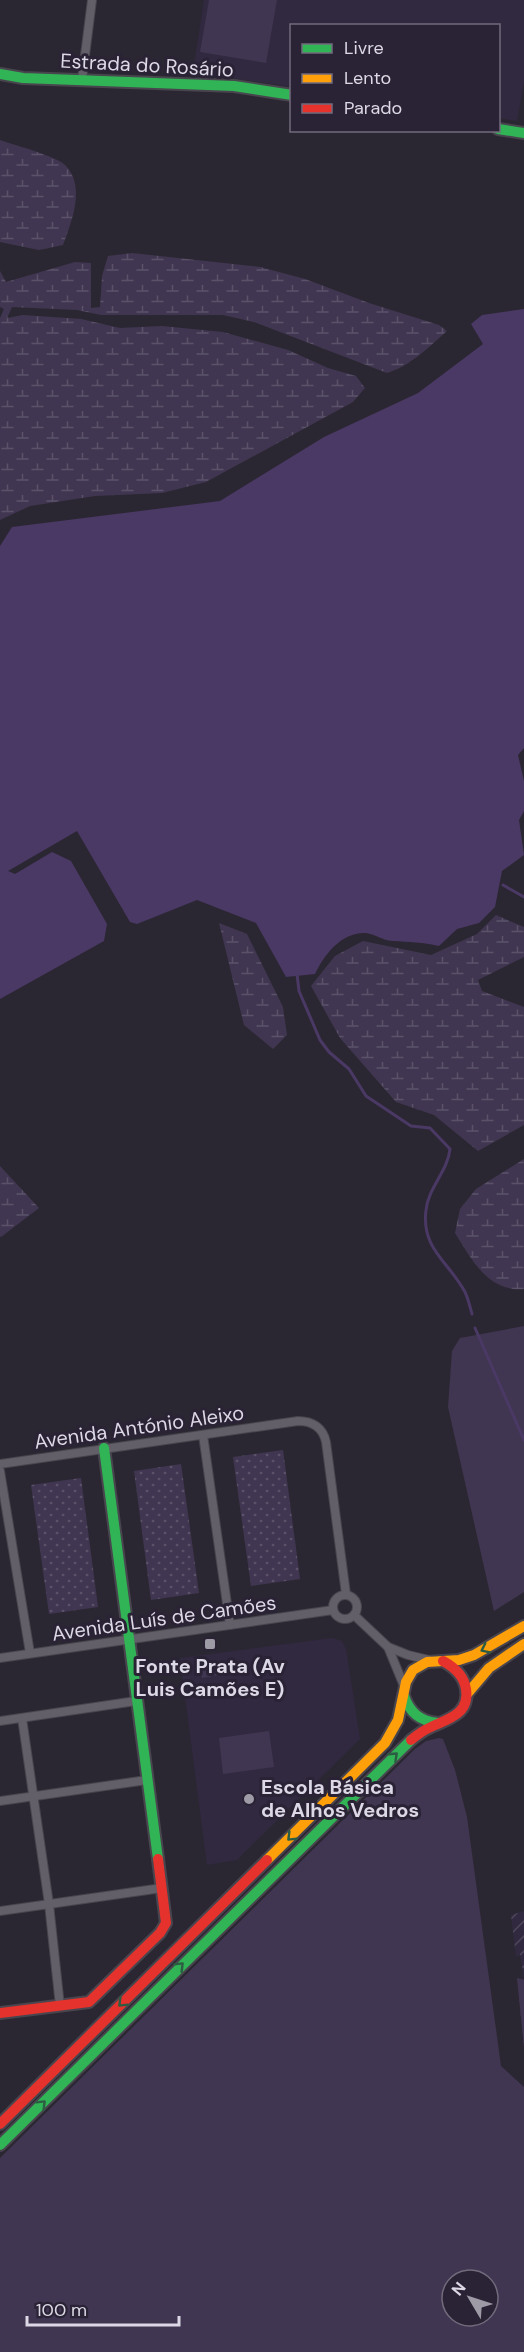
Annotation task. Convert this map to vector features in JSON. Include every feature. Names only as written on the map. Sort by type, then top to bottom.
[{"type":"main road","name":"Estrada do Rosário","points":[[0,74],[23,78],[234,86],[290,95]]},
{"type":"main road","points":[[500,129],[524,133]]},
{"type":"main road","points":[[0,2013],[89,2002],[160,1933],[166,1923],[104,1448]]},
{"type":"main road","points":[[0,2124],[385,1743],[399,1716],[408,1677],[415,1668],[424,1663],[467,1658],[487,1649],[524,1626]]},
{"type":"main road","points":[[0,2145],[384,1765],[422,1731],[453,1718],[461,1710],[467,1694],[489,1668],[524,1644]]},
{"type":"main road","points":[[438,1661],[452,1665],[460,1673],[466,1683],[467,1694]]},
{"type":"main road","points":[[404,1691],[406,1705],[419,1719],[438,1723]]},
{"type":"street","points":[[82,80],[92,0]]},
{"type":"street","name":"Avenida António Aleixo","points":[[0,1464],[283,1423],[310,1422],[324,1436],[337,1514],[346,1594]]},
{"type":"street","points":[[203,1435],[230,1625]]},
{"type":"street","points":[[0,1471],[30,1653]]},
{"type":"street","points":[[346,1594],[356,1600],[357,1608],[354,1615],[344,1619],[337,1617],[333,1610],[335,1599],[346,1594]]},
{"type":"street","name":"Avenida Luís de Camões","points":[[0,1658],[333,1610]]},
{"type":"street","points":[[354,1615],[388,1647],[408,1655],[438,1661]]},
{"type":"street","points":[[388,1647],[404,1691]]},
{"type":"street","points":[[0,1721],[136,1701]]},
{"type":"street","points":[[22,1718],[49,1904],[60,2006]]},
{"type":"street","points":[[0,1801],[147,1780]]},
{"type":"street","points":[[0,1911],[162,1888]]},
{"type":"shaded area","points":[[204,0],[524,0],[524,82],[517,121],[500,118],[500,24],[290,24],[290,87],[193,72]]},
{"type":"shaded area","points":[[524,309],[524,748],[518,755],[524,781],[524,811],[519,820],[524,855],[502,871],[495,907],[479,923],[457,929],[439,946],[390,941],[366,933],[357,934],[349,936],[334,946],[323,959],[315,974],[286,977],[256,923],[197,900],[137,924],[130,922],[77,831],[8,871],[15,874],[52,852],[71,861],[107,924],[104,941],[0,999],[0,546],[12,527],[220,501],[324,437],[418,393],[483,344],[471,324],[482,315]]},
{"type":"shaded area","name":"Escola Básica de Alhos Vedros","points":[[332,1638],[342,1641],[346,1649],[360,1739],[237,1860],[207,1865],[180,1658]]},
{"type":"shaded area","points":[[524,1911],[524,1979],[520,1954],[516,1957],[511,1915]]},
{"type":"shaded area","points":[[517,1978],[524,1979],[524,2047]]},
{"type":"green space","points":[[209,0],[277,0],[266,63],[200,52]]},
{"type":"green space","points":[[0,140],[53,158],[65,165],[71,173],[75,183],[75,204],[63,245],[39,250],[0,242]]},
{"type":"green space","points":[[132,253],[260,267],[305,279],[369,303],[439,325],[447,331],[411,361],[387,373],[254,322],[223,315],[101,315],[77,310],[12,307],[7,318],[23,315],[81,319],[120,328],[162,326],[223,332],[288,350],[328,368],[356,376],[365,388],[353,402],[206,482],[162,493],[95,496],[30,506],[0,520],[0,318],[4,309],[0,307],[0,271],[6,282],[75,262],[91,263],[91,308],[100,307],[102,276],[108,256]]},
{"type":"green space","points":[[496,915],[524,927],[524,957],[478,980],[482,991],[524,1007],[524,1125],[478,1151],[434,1115],[396,1102],[340,1038],[311,986],[335,956],[363,941],[431,955],[477,934]]},
{"type":"green space","points":[[219,923],[247,934],[283,1007],[287,1035],[273,1049],[244,1025]]},
{"type":"green space","points":[[524,1159],[524,1289],[511,1289],[491,1280],[482,1272],[455,1233],[460,1209],[476,1189]]},
{"type":"green space","points":[[0,1166],[39,1208],[1,1237],[0,1236]]},
{"type":"green space","points":[[524,1326],[524,1592],[494,1611],[448,1407],[452,1351],[460,1338]]},
{"type":"green space","points":[[283,1450],[300,1579],[251,1586],[233,1457]]},
{"type":"green space","points":[[181,1464],[199,1593],[151,1600],[134,1471]]},
{"type":"green space","points":[[81,1478],[98,1607],[49,1614],[31,1485]]},
{"type":"green space","points":[[222,1660],[224,1674],[202,1678],[199,1663]]},
{"type":"green space","points":[[269,1731],[274,1767],[223,1774],[219,1738]]},
{"type":"green space","points":[[443,1739],[455,1770],[467,1817],[501,2066],[524,2087],[524,2352],[0,2352],[0,2158],[415,1749],[426,1741]]},
{"type":"green space","points":[[517,1978],[524,1980],[524,2047]]},
{"type":"waterway","points":[[503,885],[524,897]]},
{"type":"waterway","points":[[297,974],[299,991],[320,1040],[329,1052],[349,1069],[366,1096],[411,1126],[430,1128],[450,1149],[446,1165],[428,1202],[426,1223],[432,1245],[459,1281],[472,1314]]},
{"type":"waterway","points":[[475,1328],[524,1440]]},
{"type":"traffic: fast","points":[[0,74],[23,78],[234,86],[290,95]]},
{"type":"traffic: fast","points":[[500,129],[524,133]]},
{"type":"traffic: fast","points":[[104,1448],[158,1859]]},
{"type":"traffic: fast","points":[[404,1696],[416,1715],[438,1723]]},
{"type":"traffic: fast","points":[[0,2145],[411,1740]]},
{"type":"traffic: slow","points":[[267,1860],[385,1743],[398,1720],[406,1682],[413,1670],[427,1662],[459,1660],[474,1655],[524,1626]]},
{"type":"traffic: slow","points":[[467,1694],[489,1668],[524,1644]]},
{"type":"traffic: jam","points":[[411,1740],[451,1718],[465,1704],[466,1689],[461,1676],[443,1661]]},
{"type":"traffic: jam","points":[[0,2013],[89,2002],[160,1933],[166,1923],[158,1859]]},
{"type":"traffic: jam","points":[[0,2124],[267,1860]]},
{"type":"place","name":"Fonte Prata (Av Luis Camões E)","points":[[210,1644]]},
{"type":"place","name":"Escola Básica de Alhos Vedros","points":[[249,1799]]}]
